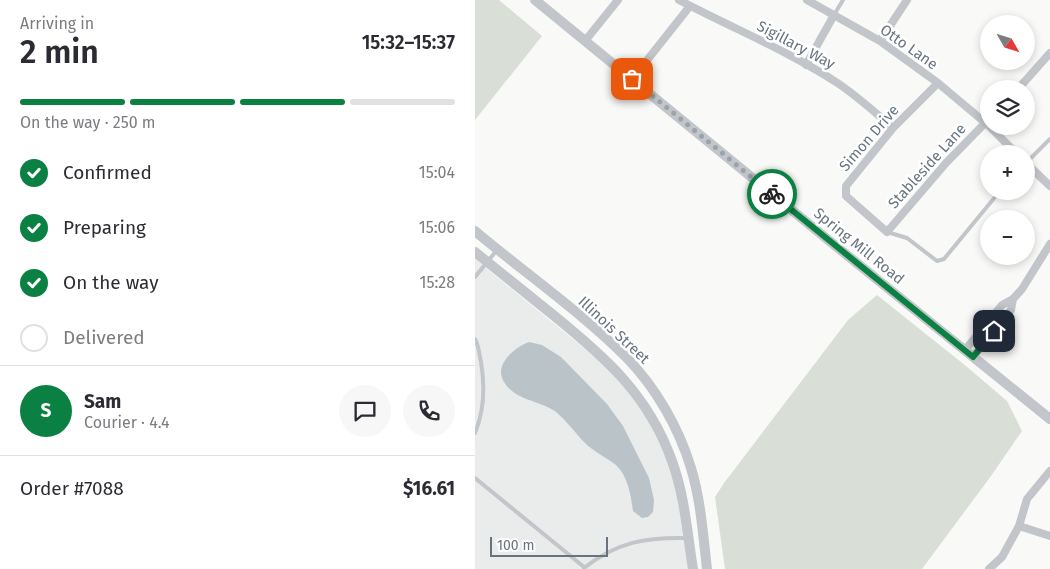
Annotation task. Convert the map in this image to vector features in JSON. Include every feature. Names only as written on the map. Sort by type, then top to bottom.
[{"type":"street","name":"Spring Mill Road","points":[[535,0],[1050,419]]},
{"type":"street","points":[[585,41],[618,0]]},
{"type":"street","name":"Sigillary Way","points":[[679,0],[806,65],[838,84],[861,99],[893,128]]},
{"type":"street","name":"Otto Lane","points":[[807,0],[880,42],[938,83],[980,117]]},
{"type":"street","points":[[880,42],[907,0]]},
{"type":"street","points":[[648,59],[690,6]]},
{"type":"street","points":[[806,65],[834,15]]},
{"type":"street","points":[[1026,80],[1050,53]]},
{"type":"street","name":"Simon Drive","points":[[887,232],[846,196],[846,186],[893,128],[938,83]]},
{"type":"street","name":"Stableside Lane","points":[[887,232],[946,163],[980,131]]},
{"type":"street","name":"Otto Lane","points":[[999,135],[1009,145]]},
{"type":"street","points":[[1035,172],[1050,186]]},
{"type":"street","name":"Illinois Street","points":[[475,233],[583,319],[627,358],[662,403],[676,429],[692,470],[699,498],[707,569]]},
{"type":"street","points":[[969,354],[1002,305],[1013,299],[1027,282],[1050,244]]},
{"type":"street","name":"Illinois Street","points":[[475,252],[601,354],[621,374],[638,397],[654,421],[671,460],[683,501],[693,569]]},
{"type":"street","points":[[989,569],[1002,557],[1019,526],[1027,499],[1050,471]]},
{"type":"street","points":[[1019,526],[1050,536]]},
{"type":"lane","points":[[834,15],[843,0]]},
{"type":"lane","points":[[1035,154],[1050,139]]},
{"type":"lane","points":[[887,232],[907,238],[937,261],[940,261],[944,259],[993,200]]},
{"type":"lane","points":[[475,278],[498,250]]},
{"type":"lane","points":[[475,339],[478,344],[484,379],[484,393],[481,417],[475,432]]},
{"type":"lane","points":[[475,478],[583,568],[603,554],[634,541],[655,538],[689,538]]},
{"type":"shaded area","points":[[475,0],[499,0],[542,36],[475,120]]},
{"type":"shaded area","points":[[475,259],[607,367],[627,390],[647,419],[663,451],[673,477],[683,521],[689,569],[475,569]]},
{"type":"shaded area","points":[[877,295],[1007,401],[1022,431],[922,569],[725,569],[715,497],[848,320]]},
{"type":"shaded area","points":[[529,342],[542,345],[561,357],[607,404],[623,426],[649,478],[654,500],[653,512],[648,517],[642,518],[633,511],[626,480],[616,465],[589,446],[557,413],[514,393],[504,382],[501,376],[503,363],[512,352]]},
{"type":"way so far","points":[[632,79],[772,194]]},
{"type":"route","points":[[772,194],[973,357],[994,331]]}]
